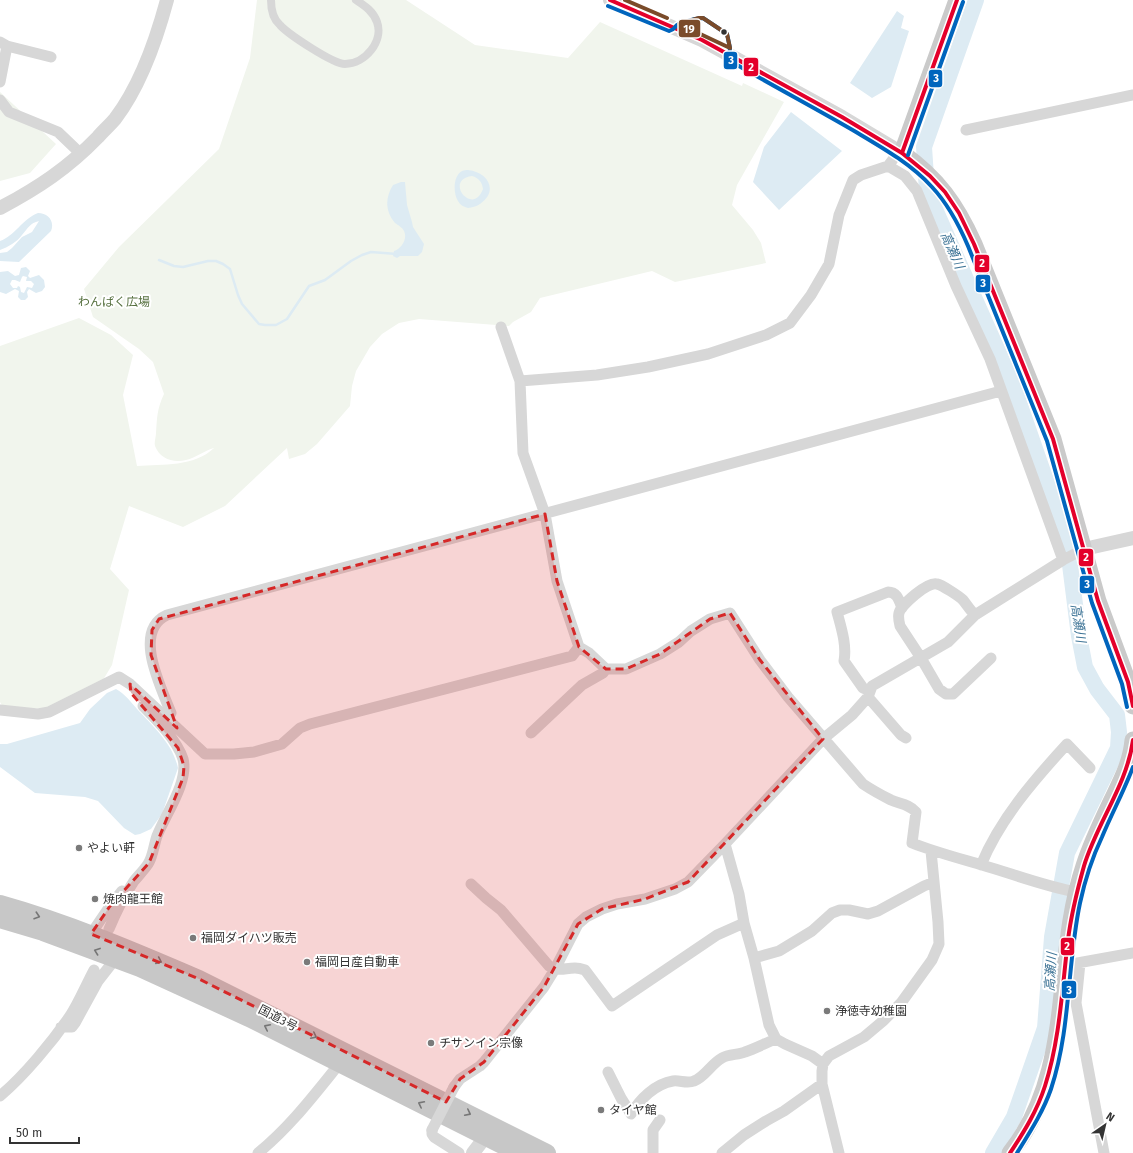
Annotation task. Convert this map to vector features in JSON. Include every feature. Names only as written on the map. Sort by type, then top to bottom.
[{"type":"highway","name":"国道3号","points":[[0,904],[91,934],[199,979],[547,1153]]},
{"type":"highway","name":"国道3号","points":[[0,919],[43,932],[116,958],[249,1018],[518,1153]]},
{"type":"main road","points":[[958,0],[902,153],[930,176],[945,192],[959,213],[966,227],[1053,440],[1080,551],[1128,682],[1133,706]]},
{"type":"main road","points":[[1010,1153],[1034,1117],[1042,1096],[1053,1056],[1062,1000],[1072,964],[1069,928],[1076,892],[1094,841],[1128,765],[1133,740]]},
{"type":"street","points":[[0,208],[51,179],[81,154],[114,120],[133,90],[150,52],[167,0]]},
{"type":"street","points":[[271,0],[271,7],[274,16],[280,26],[326,58],[345,64],[356,62],[369,53],[375,45],[378,34],[377,22],[372,12],[356,0]]},
{"type":"street","points":[[520,380],[597,375],[655,366],[708,354],[766,335],[790,323],[811,295],[829,264],[839,215],[853,180],[861,175],[888,166],[894,158],[902,153],[842,116],[702,40],[610,0]]},
{"type":"street","points":[[0,82],[4,44],[51,57]]},
{"type":"street","points":[[966,130],[1133,96]]},
{"type":"street","points":[[0,100],[9,112],[58,132],[81,154]]},
{"type":"street","points":[[888,166],[905,176],[917,191],[956,286],[990,359],[1064,559]]},
{"type":"street","points":[[501,327],[520,380],[523,453],[545,514],[557,581],[578,648],[589,653],[606,670]]},
{"type":"street","points":[[167,718],[171,713],[151,655],[150,641],[152,630],[159,618],[1002,391]]},
{"type":"street","points":[[459,1153],[434,1137],[432,1134],[432,1130],[454,1087],[460,1079],[484,1062],[544,987],[578,924],[602,908],[645,899],[675,889],[688,882],[726,844],[824,739],[852,715],[869,694],[872,686],[948,642],[975,615],[1064,559],[1080,551],[1133,538]]},
{"type":"street","points":[[975,615],[963,599],[938,584],[932,583],[922,589],[902,608],[899,613],[898,621],[939,689],[946,694],[953,694],[990,658]]},
{"type":"street","points":[[902,608],[896,595],[892,592],[888,592],[837,612],[842,631],[845,655],[844,661],[863,688],[906,738]]},
{"type":"street","points":[[531,733],[582,685],[606,670],[626,668],[660,654],[710,619],[730,613],[760,660],[824,739],[863,784],[892,800],[910,806],[916,812],[912,843],[931,851],[1053,888],[1076,892]]},
{"type":"street","points":[[0,710],[38,714],[49,712],[119,677],[130,684],[205,754],[254,752],[282,744],[300,728],[310,724],[572,656],[578,648]]},
{"type":"street","points":[[109,929],[118,907],[134,881],[149,863],[158,834],[183,778],[184,766],[178,748],[167,733],[131,693],[130,684]]},
{"type":"street","points":[[981,865],[989,845],[1022,796],[1067,744],[1090,768]]},
{"type":"street","points":[[726,844],[769,1025],[776,1039],[812,1056],[823,1064]]},
{"type":"street","points":[[839,1153],[822,1084],[823,1064],[829,1056],[864,1037],[883,1021],[900,1003],[932,960],[938,944],[938,922],[931,851]]},
{"type":"street","points":[[91,934],[121,891],[134,881]]},
{"type":"street","points":[[754,958],[778,951],[812,931],[832,913],[840,910],[849,910],[868,914],[878,911],[934,882]]},
{"type":"street","points":[[471,884],[501,910],[549,966],[555,969],[566,970],[575,968],[584,970],[612,1006],[717,935],[744,923]]},
{"type":"street","points":[[1104,1153],[1080,1016],[1076,1003],[1072,964],[1133,953]]},
{"type":"street","points":[[61,1027],[72,1027],[98,981],[116,958]]},
{"type":"street","points":[[0,1096],[10,1088],[36,1059],[70,1015],[94,970]]},
{"type":"street","points":[[608,1072],[631,1114],[637,1104],[658,1086],[681,1081],[690,1083],[696,1080],[724,1056],[744,1053],[776,1039]]},
{"type":"street","points":[[258,1153],[276,1138],[296,1117],[340,1063]]},
{"type":"street","points":[[722,1153],[744,1135],[784,1111],[822,1084]]},
{"type":"street","points":[[653,1153],[653,1130],[660,1120]]},
{"type":"street","points":[[473,1153],[486,1136]]},
{"type":"highlighted area","points":[[545,514],[557,581],[579,647],[606,669],[626,669],[660,654],[710,619],[730,613],[760,660],[823,739],[688,882],[645,899],[602,909],[578,924],[544,987],[484,1062],[460,1079],[446,1102],[199,979],[91,934],[110,906],[149,863],[183,778],[184,766],[178,748],[131,693],[130,684],[177,728],[151,655],[152,630],[159,619]]},
{"type":"green space","name":"わんぱく広場","points":[[257,0],[406,0],[475,45],[568,58],[600,22],[742,86],[743,83],[784,102],[737,185],[732,205],[753,230],[761,243],[766,263],[675,282],[652,271],[540,298],[531,312],[513,322],[509,326],[419,319],[399,323],[382,334],[370,347],[356,371],[352,386],[350,406],[317,444],[305,454],[289,459],[287,448],[225,506],[183,527],[129,506],[110,569],[129,590],[112,665],[103,680],[53,708],[4,709],[0,702],[0,346],[79,318],[111,335],[133,355],[123,395],[137,466],[188,462],[197,459],[214,448],[190,459],[181,461],[168,459],[160,454],[155,446],[155,443],[158,413],[164,394],[153,362],[139,349],[93,317],[84,289],[119,247],[219,149],[250,58]]},
{"type":"green space","points":[[0,92],[56,144],[30,173],[0,181]]},
{"type":"shaded area","points":[[897,11],[904,16],[901,28],[909,31],[891,87],[872,98],[850,83]]},
{"type":"shaded area","points":[[791,112],[842,151],[779,210],[753,182],[764,147]]},
{"type":"shaded area","points":[[467,170],[481,174],[486,178],[490,188],[486,199],[474,207],[468,208],[462,206],[455,194],[455,181],[459,173]],"holes":[[[472,176],[480,181],[483,189],[478,197],[473,199],[467,198],[460,189],[460,184],[464,179]]]},
{"type":"shaded area","points":[[405,182],[407,205],[413,227],[424,244],[422,252],[418,256],[400,256],[397,258],[393,256],[394,251],[397,250],[403,243],[405,234],[403,229],[395,223],[389,214],[387,200],[393,185]]},
{"type":"shaded area","points":[[38,213],[45,214],[50,218],[52,224],[51,231],[19,262],[0,261],[0,253],[7,252],[22,237],[32,232],[39,221],[31,224],[15,242],[0,250],[0,241],[10,235],[27,219]]},
{"type":"shaded area","points":[[26,267],[30,271],[28,276],[30,278],[39,275],[44,280],[45,287],[42,291],[36,293],[29,289],[27,292],[28,297],[25,300],[21,300],[18,297],[19,291],[15,289],[6,294],[0,292],[0,272],[8,271],[15,276],[19,275],[21,268]],"holes":[[[23,276],[27,277],[26,281],[31,281],[34,284],[32,288],[27,287],[24,293],[21,292],[20,287],[18,286],[17,288],[13,288],[10,284],[12,280],[20,282]]]},
{"type":"shaded area","points":[[116,689],[128,698],[162,736],[172,751],[178,768],[162,814],[151,829],[135,835],[124,828],[98,801],[85,797],[35,793],[0,767],[0,744],[7,744],[80,723],[90,709],[107,693]]},
{"type":"waterway","name":"高瀬川","points":[[976,0],[924,147],[927,191],[1013,385],[1067,541],[1079,636],[1085,667],[1097,689],[1117,715],[1119,732],[1118,748],[1067,853],[1052,937],[1045,1028],[1014,1117],[993,1153]]},
{"type":"waterway","points":[[159,260],[174,266],[183,267],[208,261],[216,261],[223,264],[230,269],[242,304],[259,324],[276,325],[287,319],[309,286],[325,280],[351,261],[371,252],[397,254]]},
{"type":"transit line","name":"2","points":[[610,0],[702,40],[842,117],[902,153],[930,176],[945,192],[959,213],[974,244],[1053,439],[1098,601],[1128,682],[1133,706]]},
{"type":"transit line","name":"19","points":[[625,0],[667,18]]},
{"type":"transit line","name":"2","points":[[902,153],[957,0]]},
{"type":"transit line","name":"3","points":[[908,155],[963,2]]},
{"type":"transit line","name":"3","points":[[608,6],[669,31],[682,23],[703,18],[727,34],[730,48],[729,58],[732,62],[886,150],[915,171],[943,200],[957,223],[968,246],[1047,441],[1092,603],[1122,684],[1127,707]]},
{"type":"transit line","name":"19","points":[[699,18],[703,18],[727,34],[730,48],[679,24],[699,18]]},
{"type":"transit line","name":"2","points":[[1010,1153],[1030,1121],[1045,1086],[1054,1050],[1060,1014],[1069,931],[1079,885],[1084,866],[1096,834],[1125,773],[1133,740]]},
{"type":"transit line","name":"3","points":[[1017,1153],[1040,1114],[1051,1089],[1066,1020],[1073,949],[1082,894],[1095,853],[1133,767]]},
{"type":"place","name":"やよい軒","points":[[79,848]]},
{"type":"place","name":"焼肉龍王館","points":[[95,899]]},
{"type":"place","name":"福岡ダイハツ販売","points":[[193,938]]},
{"type":"place","name":"福岡日産自動車","points":[[307,962]]},
{"type":"place","name":"浄徳寺幼稚園","points":[[827,1011]]},
{"type":"place","name":"チサンイン宗像","points":[[431,1043]]},
{"type":"place","name":"タイヤ館","points":[[601,1110]]}]
